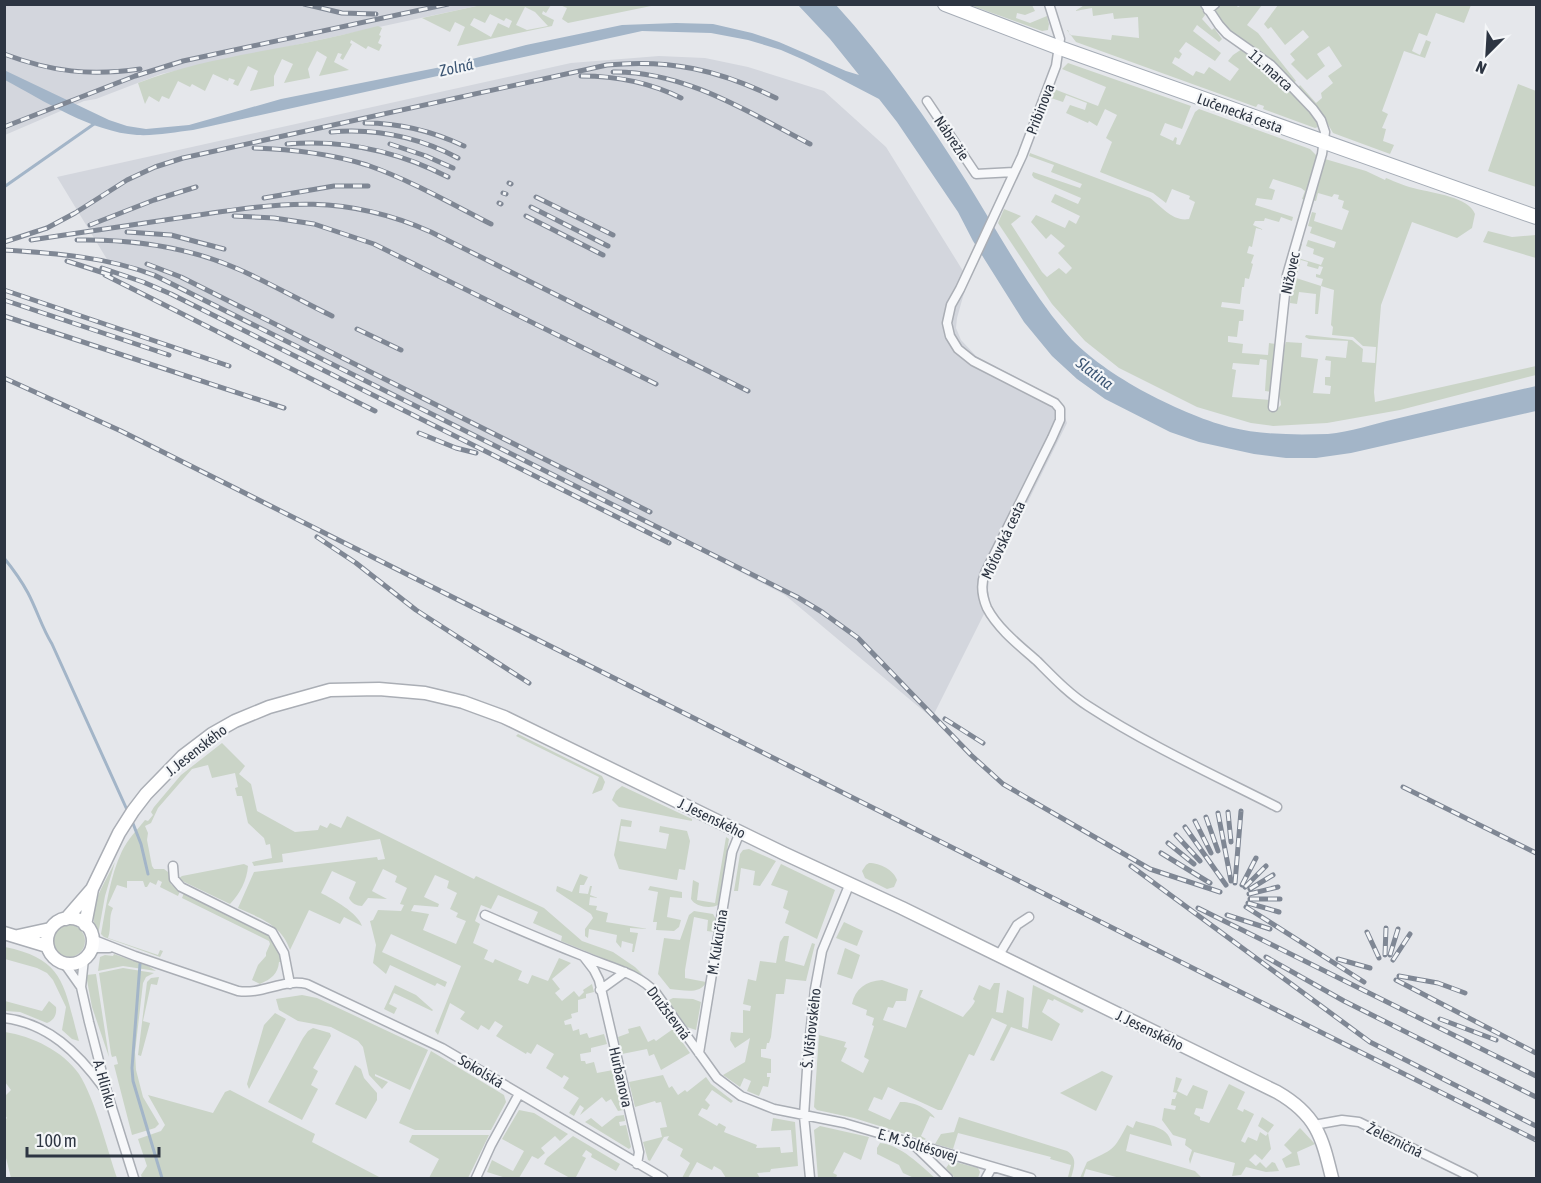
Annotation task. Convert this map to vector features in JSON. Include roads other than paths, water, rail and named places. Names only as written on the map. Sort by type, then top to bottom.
[{"type":"main road","name":"Lučenecká cesta","points":[[945,4],[1060,48],[1536,217]]},
{"type":"street","name":"Pribinova","points":[[972,263],[1014,172],[1056,66],[1060,39],[1049,4]]},
{"type":"street","name":"11. marca","points":[[1209,6],[1227,34],[1271,65],[1313,109],[1321,120],[1325,132],[1324,142]]},
{"type":"street","name":"Nábrežie","points":[[927,101],[976,174],[1014,172]]},
{"type":"street","name":"Nižovec","points":[[1273,406],[1287,275],[1324,142]]},
{"type":"street","name":"Môťovská cesta","points":[[972,263],[951,305],[948,316],[948,328],[954,342],[969,359],[1055,403],[1060,409],[1060,420],[1052,438],[983,577],[982,593],[989,611],[1013,639],[1062,686],[1089,707],[1277,807]]},
{"type":"street","name":"J. Jesenského","points":[[66,919],[92,889],[133,811],[163,775],[212,734],[235,721],[269,707],[340,689],[379,689],[442,696],[491,712],[999,955],[1277,1092],[1302,1108],[1314,1125],[1322,1141],[1332,1179]]},
{"type":"street","name":"M. Kukučína","points":[[699,1053],[732,852],[740,832]]},
{"type":"street","points":[[173,866],[174,879],[181,887],[272,932],[284,953],[290,984]]},
{"type":"street","name":"Š. Višňovského","points":[[810,1179],[804,1116],[817,975],[822,951],[850,883]]},
{"type":"street","name":"J. Jesenského","points":[[86,925],[92,889]]},
{"type":"street","name":"Družstevná","points":[[485,915],[640,979],[653,990],[717,1078],[735,1092],[766,1107],[804,1116]]},
{"type":"street","points":[[999,955],[1017,925],[1029,917]]},
{"type":"street","points":[[66,919],[77,919],[86,925],[89,948],[81,987],[64,963],[55,958],[47,946],[50,929],[57,922],[66,919]]},
{"type":"street","points":[[18,936],[50,929]]},
{"type":"street","points":[[4,933],[47,946]]},
{"type":"street","points":[[64,963],[76,963],[89,948]]},
{"type":"street","name":"Sokolská","points":[[89,948],[113,948],[238,991],[255,992],[290,984],[307,984],[442,1048],[663,1178]]},
{"type":"street","name":"Hurbanova","points":[[584,957],[594,970],[600,990],[639,1152],[637,1164]]},
{"type":"street","points":[[600,990],[625,972]]},
{"type":"street","name":"A. Hlinku","points":[[81,987],[107,1092],[134,1179]]},
{"type":"street","points":[[4,1018],[28,1023],[52,1035],[78,1056],[107,1092]]},
{"type":"street","points":[[476,1179],[491,1145],[519,1094]]},
{"type":"street","name":"E. M. Šoltésovej","points":[[804,1116],[844,1123],[1031,1179]]},
{"type":"street","name":"Železničná","points":[[1314,1125],[1336,1120],[1359,1122],[1473,1179]]},
{"type":"street","points":[[913,1144],[948,1179]]},
{"type":"street","points":[[986,1179],[992,1167]]},
{"type":"water","points":[[798,5],[836,5],[872,47],[922,114],[1026,278],[1065,332],[1098,362],[1141,390],[1209,421],[1241,430],[1278,434],[1345,432],[1536,386],[1536,411],[1351,453],[1316,458],[1286,458],[1254,454],[1199,442],[1170,432],[1105,399],[1077,379],[1052,356],[1024,322],[973,241],[958,212],[879,99],[804,60],[748,40],[711,33],[642,31],[193,130],[151,135],[120,133],[86,122],[5,80],[4,70],[109,120],[146,129],[189,125],[281,99],[441,67],[526,45],[622,25],[713,24],[779,42],[859,75]]},
{"type":"waterway","points":[[4,187],[94,124]]},
{"type":"waterway","points":[[4,558],[20,579],[31,599],[128,812]]},
{"type":"waterway","points":[[132,821],[141,844],[148,874]]},
{"type":"waterway","points":[[140,964],[133,1081],[162,1178]]},
{"type":"railway","points":[[304,4],[342,13],[376,14]]},
{"type":"railway","points":[[4,127],[135,76],[183,61],[448,4]]},
{"type":"railway","points":[[4,54],[38,65],[71,71],[104,72],[140,69]]},
{"type":"railway","points":[[4,242],[47,228],[127,180],[155,167],[183,158],[607,65],[674,65],[735,80],[776,98]]},
{"type":"railway","points":[[613,72],[640,73],[691,86],[739,107],[810,144]]},
{"type":"railway","points":[[581,76],[632,81],[681,98]]},
{"type":"railway","points":[[365,123],[391,124],[416,129],[464,146]]},
{"type":"railway","points":[[331,132],[365,131],[412,139],[458,158]]},
{"type":"railway","points":[[287,144],[329,143],[370,149],[409,160],[448,177]]},
{"type":"railway","points":[[390,144],[453,168]]},
{"type":"railway","points":[[254,148],[311,153],[367,165],[414,185],[491,224]]},
{"type":"railway","points":[[264,198],[334,186],[368,186]]},
{"type":"railway","points":[[90,225],[154,200],[196,187]]},
{"type":"railway","points":[[536,197],[613,235]]},
{"type":"railway","points":[[31,240],[280,205],[310,204],[368,211],[398,219],[431,232],[748,391]]},
{"type":"railway","points":[[531,207],[608,246]]},
{"type":"railway","points":[[234,216],[274,218],[314,224],[374,244],[656,384]]},
{"type":"railway","points":[[526,216],[603,255]]},
{"type":"railway","points":[[127,232],[171,235],[224,249]]},
{"type":"railway","points":[[77,240],[139,243],[199,255],[250,274],[332,316]]},
{"type":"railway","points":[[4,250],[61,254],[99,260],[154,275],[797,597],[858,638],[971,755],[1003,784],[1150,869],[1220,892]]},
{"type":"railway","points":[[67,261],[110,275]]},
{"type":"railway","points":[[147,264],[181,277],[650,512]]},
{"type":"railway","points":[[102,268],[171,294],[669,543]]},
{"type":"railway","points":[[105,275],[375,411]]},
{"type":"railway","points":[[4,290],[229,366]]},
{"type":"railway","points":[[4,300],[169,355]]},
{"type":"railway","points":[[4,316],[284,408]]},
{"type":"railway","points":[[357,329],[401,350]]},
{"type":"railway","points":[[4,378],[121,431],[1536,1140]]},
{"type":"railway","points":[[419,433],[456,448],[476,453]]},
{"type":"railway","points":[[317,537],[356,563],[416,610],[529,683]]},
{"type":"railway","points":[[945,719],[983,743]]},
{"type":"railway","points":[[1403,787],[1536,853]]},
{"type":"railway","points":[[1235,883],[1241,811]]},
{"type":"railway","points":[[1228,812],[1231,842]]},
{"type":"railway","points":[[1218,813],[1231,881]]},
{"type":"railway","points":[[1206,817],[1218,851]]},
{"type":"railway","points":[[1195,821],[1211,853]]},
{"type":"railway","points":[[1185,827],[1226,885]]},
{"type":"railway","points":[[1176,835],[1200,861]]},
{"type":"railway","points":[[1168,843],[1194,864]]},
{"type":"railway","points":[[1161,853],[1210,883]]},
{"type":"railway","points":[[1242,885],[1256,858]]},
{"type":"railway","points":[[1131,866],[1370,1042],[1536,1126]]},
{"type":"railway","points":[[1245,887],[1266,866]]},
{"type":"railway","points":[[1250,889],[1273,875]]},
{"type":"railway","points":[[1249,894],[1278,887]]},
{"type":"railway","points":[[1250,899],[1280,899]]},
{"type":"railway","points":[[1248,903],[1279,912]]},
{"type":"railway","points":[[1246,907],[1364,982]]},
{"type":"railway","points":[[1198,908],[1536,1076]]},
{"type":"railway","points":[[1227,915],[1270,929]]},
{"type":"railway","points":[[1385,955],[1386,928]]},
{"type":"railway","points":[[1390,955],[1398,929]]},
{"type":"railway","points":[[1367,932],[1379,958]]},
{"type":"railway","points":[[1393,960],[1410,934]]},
{"type":"railway","points":[[1266,957],[1344,1001],[1536,1097]]},
{"type":"railway","points":[[1338,959],[1370,968]]},
{"type":"railway","points":[[1399,976],[1438,983],[1465,993]]},
{"type":"railway","points":[[1396,980],[1536,1053]]},
{"type":"railway","points":[[1440,1019],[1496,1040]]},
{"type":"water label","name":"Zolná","points":[[456,67]]},
{"type":"water label","name":"Slatina","points":[[1095,373]]}]
